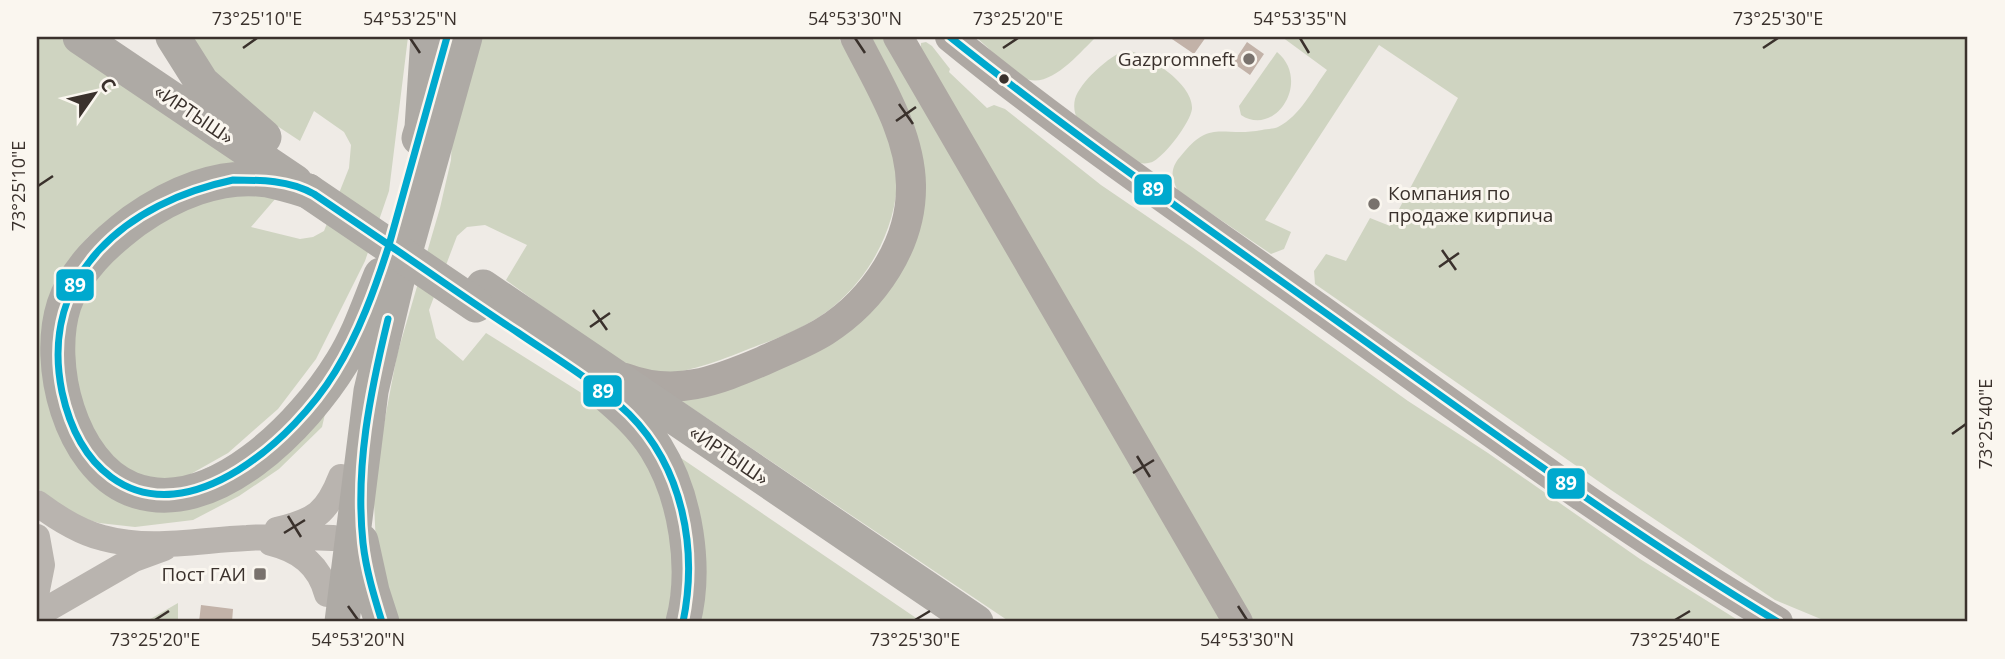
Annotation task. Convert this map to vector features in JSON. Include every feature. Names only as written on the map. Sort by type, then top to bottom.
[{"type":"highway","name":"«ИРТЫШ»","points":[[80,37],[312,183],[595,374],[976,622]]},
{"type":"highway","name":"«ИРТЫШ»","points":[[112,37],[272,144],[312,183]]},
{"type":"highway","points":[[173,37],[202,83],[272,144]]},
{"type":"highway","points":[[331,613],[350,479],[354,386],[381,275],[422,128],[428,37]]},
{"type":"highway","points":[[382,622],[372,591],[350,479],[380,348],[465,37]]},
{"type":"highway","points":[[312,183],[248,179],[196,188],[139,218],[103,246],[79,275],[64,304],[58,350],[70,415],[78,436],[96,465],[117,482],[132,489],[159,495],[205,487],[237,471],[294,425],[326,386],[356,337],[381,275]]},
{"type":"highway","name":"«ИРТЫШ»","points":[[595,374],[945,622]]},
{"type":"highway","points":[[595,374],[645,432],[669,474],[687,548],[689,589],[683,622]]},
{"type":"main road","points":[[422,128],[447,37]]},
{"type":"main road","points":[[595,374],[616,374],[656,387],[683,387],[734,373],[807,341],[839,321],[870,292],[883,275],[899,241],[910,204],[911,185],[904,140],[897,121],[855,37]]},
{"type":"main road","points":[[898,37],[1238,622]]},
{"type":"main road","points":[[950,37],[1045,112],[1489,431],[1713,584],[1778,622]]},
{"type":"street","points":[[248,538],[298,525],[318,516],[350,479]]},
{"type":"street","points":[[37,503],[66,523],[102,538],[143,544],[248,538],[342,539]]},
{"type":"street","points":[[37,537],[42,565],[37,590]]},
{"type":"street","points":[[248,538],[283,546],[302,555],[323,581],[331,613]]},
{"type":"street","points":[[37,615],[134,559],[176,544]]},
{"type":"green space","points":[[37,37],[58,37],[240,159],[243,164],[138,202],[88,237],[59,274],[45,370],[134,501],[325,414],[322,427],[279,469],[239,496],[193,520],[135,527],[99,523],[73,515],[37,488]]},
{"type":"green space","points":[[188,37],[408,37],[389,191],[365,261],[316,359],[278,409],[228,453],[189,475],[163,482],[137,478],[92,437],[81,412],[67,336],[106,254],[202,195],[282,191],[251,227],[300,239],[313,237],[324,231],[349,168],[351,145],[344,132],[314,111],[300,141],[233,97]]},
{"type":"green space","points":[[479,37],[838,37],[873,97],[890,135],[896,158],[894,205],[878,251],[851,290],[825,313],[796,330],[699,367],[656,373],[631,367],[506,280],[527,245],[485,225],[467,227],[457,236],[429,310],[436,338],[463,361],[486,333],[626,421],[651,454],[675,556],[668,622],[395,622],[376,545],[373,482],[397,355],[440,208],[451,160],[452,137]]},
{"type":"green space","points":[[867,37],[885,37],[1226,622],[1010,622],[674,396],[793,355],[912,223]]},
{"type":"green space","points":[[976,37],[1096,37],[1052,76],[1031,80],[1009,67]]},
{"type":"green space","points":[[1282,37],[1968,37],[1968,622],[1828,622],[1775,600],[1611,490],[1315,284],[1314,271],[1326,254],[1346,261],[1370,218],[1390,226],[1458,98],[1379,45],[1265,220],[1291,232],[1284,249],[1271,254],[1178,191],[1173,178],[1174,165],[1200,137],[1209,133],[1248,132],[1278,127],[1293,116],[1327,70]]},
{"type":"green space","points":[[926,42],[950,69],[949,72],[987,108],[994,105],[1005,109],[1101,185],[1408,401],[1640,559],[1741,622],[1251,622],[921,50],[921,43]]},
{"type":"green space","points":[[1126,50],[1145,57],[1168,72],[1178,80],[1191,99],[1190,115],[1177,138],[1165,152],[1149,163],[1133,162],[1078,121],[1075,111],[1075,99],[1089,78],[1096,70]]},
{"type":"green space","points":[[1277,52],[1287,64],[1291,77],[1290,91],[1285,103],[1277,113],[1266,119],[1254,120],[1241,115],[1239,106]]},
{"type":"green space","points":[[678,456],[922,622],[694,622]]},
{"type":"green space","points":[[178,603],[178,622],[145,622]]},
{"type":"building","points":[[1169,37],[1206,37],[1194,54]]},
{"type":"building","name":"Gazpromneft","points":[[1247,42],[1264,54],[1250,75],[1233,63]]},
{"type":"building","points":[[201,605],[233,609],[232,622],[199,622]]},
{"type":"transit line","name":"89","points":[[389,245],[447,37]]},
{"type":"transit line","name":"89","points":[[950,37],[1134,176],[1489,430],[1661,548],[1778,622]]},
{"type":"transit line","name":"89","points":[[233,180],[275,182],[304,189],[389,245],[352,342],[335,372],[295,424],[268,449],[238,470],[206,486],[174,494],[142,492],[101,469],[85,450],[73,428],[62,392],[58,350],[64,312],[78,279],[99,250],[126,226],[159,206],[195,191],[233,180]]},
{"type":"transit line","name":"89","points":[[389,245],[589,381],[629,414],[647,435],[674,484],[682,511],[688,566],[683,622]]},
{"type":"transit line","name":"89","points":[[382,622],[364,553],[361,486],[370,402],[388,319]]},
{"type":"place","name":"Gazpromneft","points":[[1249,59]]},
{"type":"place","name":"Компания по продаже кирпича","points":[[1374,204]]},
{"type":"place","name":"Пост ГАИ","points":[[260,574]]}]
